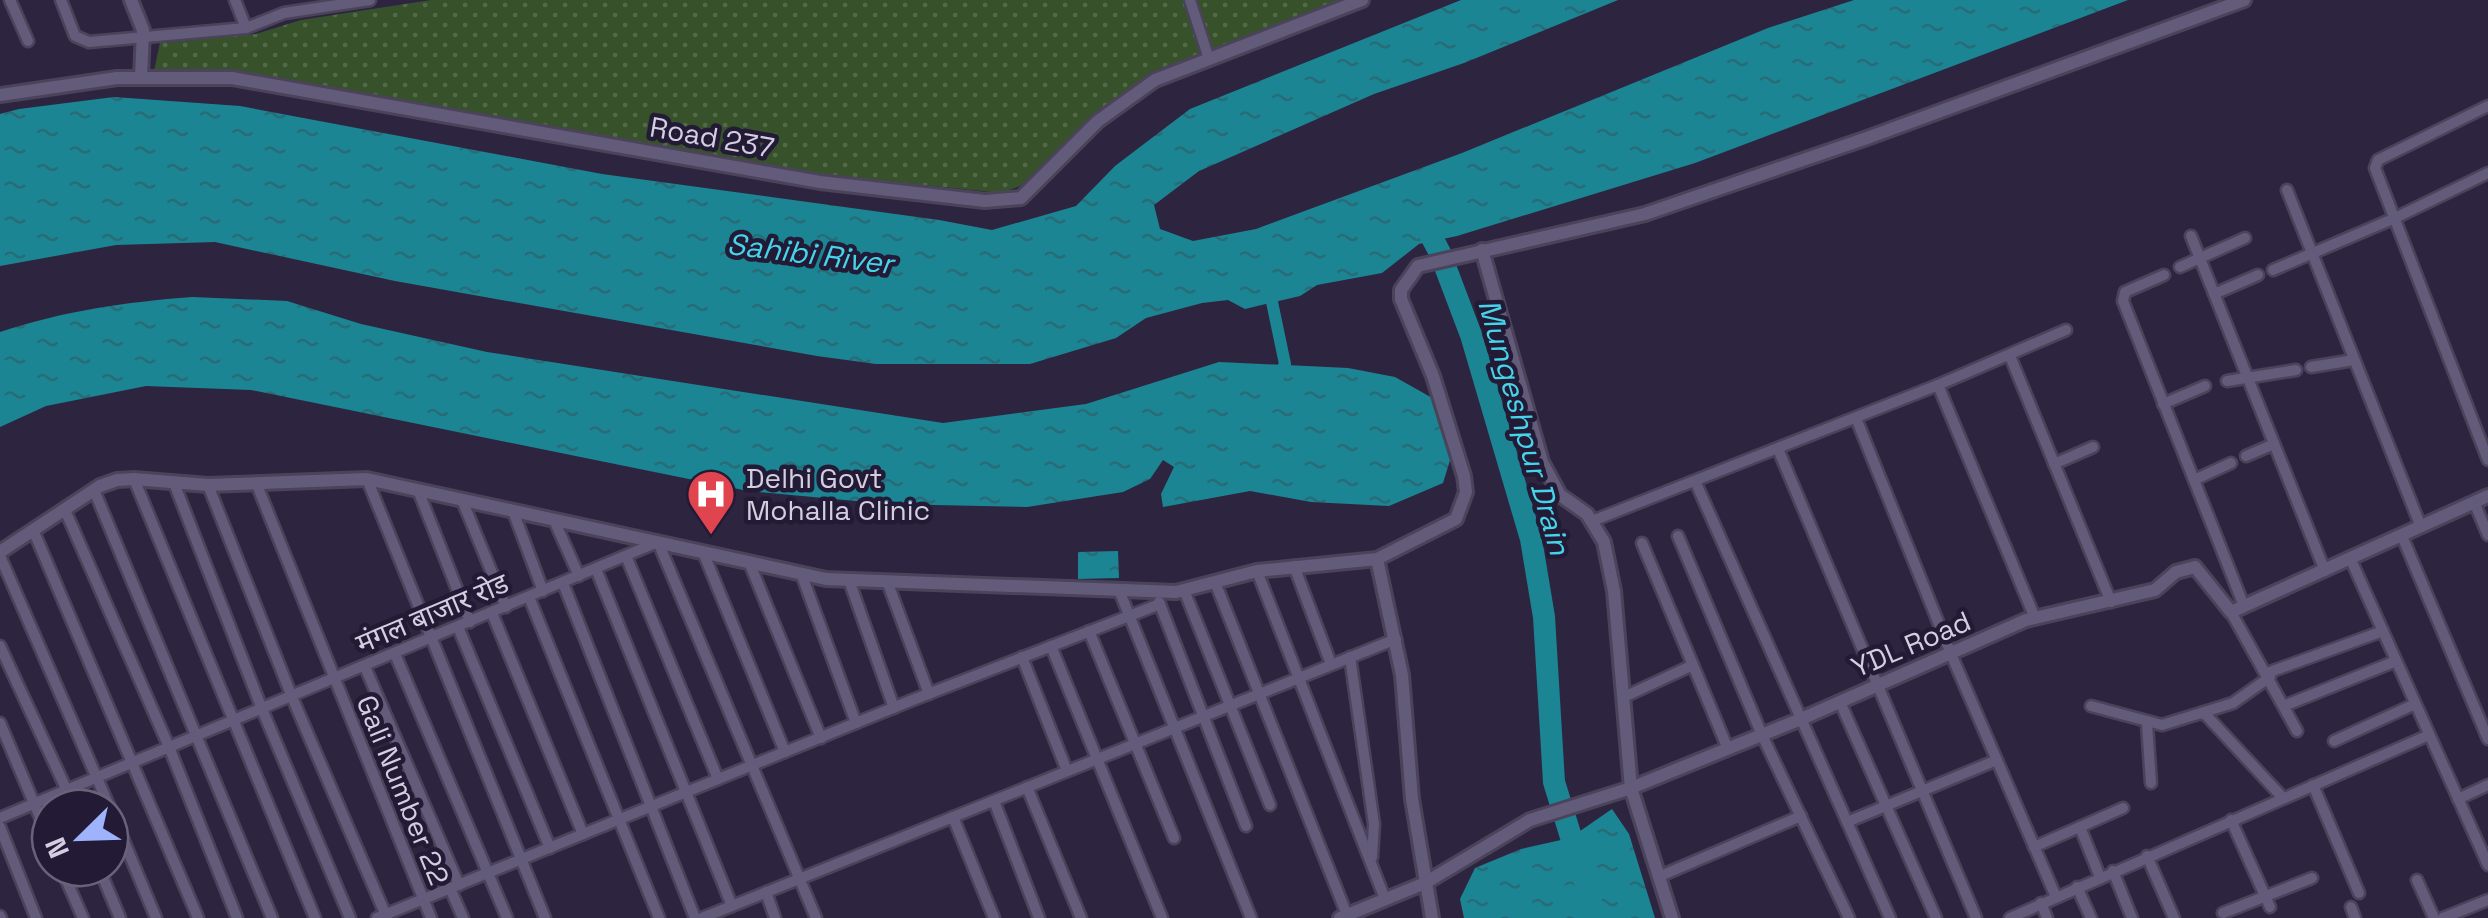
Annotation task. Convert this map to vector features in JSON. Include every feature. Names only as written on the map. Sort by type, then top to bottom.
[{"type":"street","points":[[10,0],[28,42]]},
{"type":"street","points":[[61,0],[80,40],[89,42],[246,28],[284,13],[370,0]]},
{"type":"street","points":[[131,0],[144,36],[141,78]]},
{"type":"street","points":[[235,0],[246,28]]},
{"type":"street","points":[[1190,0],[1209,59]]},
{"type":"street","name":"Road 237","points":[[0,94],[117,78],[232,78],[820,182],[985,202],[1021,198],[1098,121],[1155,80],[1362,0]]},
{"type":"street","points":[[208,485],[383,917],[1129,616],[1157,598],[1257,570],[1377,560],[1456,518],[1466,492],[1436,386],[1400,299],[1401,290],[1418,266],[1646,214],[2244,0]]},
{"type":"street","points":[[2488,106],[2378,160],[2375,168],[2488,460]]},
{"type":"street","points":[[2273,270],[2488,173]]},
{"type":"street","points":[[2287,190],[2421,527]]},
{"type":"street","points":[[2191,236],[2326,571]]},
{"type":"street","points":[[2180,266],[2245,238]]},
{"type":"street","points":[[1482,250],[1542,462],[1562,497],[1592,521],[1604,542],[1626,696],[1632,788],[1672,918]]},
{"type":"street","points":[[2164,275],[2122,296],[2194,480],[2238,609],[2298,730]]},
{"type":"street","points":[[2214,294],[2258,276]]},
{"type":"street","points":[[1592,521],[2010,356],[2066,330]]},
{"type":"street","points":[[2010,356],[2111,602]]},
{"type":"street","points":[[2310,367],[2354,360]]},
{"type":"street","points":[[2228,381],[2296,370]]},
{"type":"street","points":[[1938,385],[2035,618]]},
{"type":"street","points":[[2163,404],[2205,386]]},
{"type":"street","points":[[1856,418],[1951,654],[2056,897]]},
{"type":"street","points":[[2246,456],[2274,444]]},
{"type":"street","points":[[2054,464],[2093,448]]},
{"type":"street","points":[[1778,449],[1976,918]]},
{"type":"street","points":[[2194,480],[2231,463]]},
{"type":"street","points":[[134,479],[315,918]]},
{"type":"street","points":[[102,788],[0,554],[110,482],[134,479],[257,485],[367,479],[801,573],[848,580],[1119,590],[1157,598]]},
{"type":"street","points":[[367,479],[544,918]]},
{"type":"street","points":[[174,482],[262,709],[350,918]]},
{"type":"street","points":[[1695,482],[1890,918]]},
{"type":"street","name":"Gali Number 22","points":[[257,485],[430,918]]},
{"type":"street","points":[[94,490],[272,918]]},
{"type":"street","points":[[418,490],[470,622]]},
{"type":"street","points":[[2238,609],[2488,496]]},
{"type":"street","points":[[462,500],[506,607]]},
{"type":"street","points":[[2474,502],[2488,535]]},
{"type":"street","points":[[65,510],[170,748],[238,918]]},
{"type":"street","points":[[513,511],[543,591]]},
{"type":"street","points":[[554,520],[579,576]]},
{"type":"street","points":[[34,532],[198,918]]},
{"type":"street","points":[[1678,536],[1762,735],[1849,918]]},
{"type":"street","points":[[2402,536],[2488,738]]},
{"type":"street","points":[[658,542],[816,918]]},
{"type":"street","name":"मंगल बाजार रोड","points":[[72,788],[658,542]]},
{"type":"street","points":[[1642,543],[1728,749]]},
{"type":"street","points":[[703,552],[785,752]]},
{"type":"street","points":[[626,556],[718,779]]},
{"type":"street","points":[[1377,560],[1402,676],[1412,799],[1432,918]]},
{"type":"street","points":[[2351,560],[2488,865]]},
{"type":"street","points":[[749,562],[820,738]]},
{"type":"street","points":[[1294,566],[1331,664]]},
{"type":"street","name":"YDL Road","points":[[1344,916],[1374,912],[1386,900],[1425,883],[1521,824],[1632,788],[2035,618],[2155,590],[2176,572],[2195,567],[2238,609]]},
{"type":"street","points":[[596,569],[730,911]]},
{"type":"street","points":[[1257,570],[1386,900]]},
{"type":"street","points":[[801,573],[856,723]]},
{"type":"street","points":[[848,580],[894,708]]},
{"type":"street","points":[[887,581],[929,694]]},
{"type":"street","points":[[1214,582],[1344,916]]},
{"type":"street","points":[[563,583],[699,918],[730,911],[766,892],[1396,639]]},
{"type":"street","points":[[1119,590],[1251,918]]},
{"type":"street","points":[[1184,590],[1270,805]]},
{"type":"street","points":[[528,598],[659,918]]},
{"type":"street","points":[[1157,598],[1246,826]]},
{"type":"street","points":[[492,613],[583,834]]},
{"type":"street","points":[[458,628],[550,848]]},
{"type":"street","points":[[1089,631],[1174,838]]},
{"type":"street","points":[[2091,706],[2162,725],[2233,703],[2269,675],[2383,631]]},
{"type":"street","points":[[0,646],[67,788]]},
{"type":"street","points":[[1051,646],[1162,918]]},
{"type":"street","points":[[396,654],[506,918]]},
{"type":"street","points":[[1022,657],[1067,771]]},
{"type":"street","points":[[1350,657],[1374,824],[1372,862]]},
{"type":"street","points":[[2286,705],[2396,661]]},
{"type":"street","points":[[365,666],[455,886],[463,918]]},
{"type":"street","points":[[1626,696],[1692,666]]},
{"type":"street","points":[[1840,702],[1936,918]]},
{"type":"street","points":[[2334,740],[2415,704]]},
{"type":"street","points":[[2201,713],[2239,748],[2283,798]]},
{"type":"street","points":[[0,723],[30,794]]},
{"type":"street","points":[[2147,724],[2151,783]]},
{"type":"street","points":[[2015,917],[2100,876],[2429,734]]},
{"type":"street","points":[[1847,822],[1996,760]]},
{"type":"street","points":[[2313,785],[2358,893]]},
{"type":"street","points":[[2458,798],[2488,785]]},
{"type":"street","points":[[1027,787],[1081,918]]},
{"type":"street","points":[[994,801],[1039,918]]},
{"type":"street","name":"मंगल बाजार रोड","points":[[0,818],[30,806]]},
{"type":"street","points":[[2034,847],[2122,808]]},
{"type":"street","points":[[1658,877],[1801,816]]},
{"type":"street","points":[[953,817],[994,918]]},
{"type":"street","points":[[2231,820],[2268,902]]},
{"type":"street","points":[[2080,827],[2100,876]]},
{"type":"street","points":[[0,828],[36,918]]},
{"type":"street","points":[[130,856],[156,918]]},
{"type":"street","points":[[2147,856],[2174,918]]},
{"type":"street","points":[[2113,871],[2132,918]]},
{"type":"street","points":[[2224,914],[2268,902],[2312,878]]},
{"type":"street","points":[[2417,880],[2434,918]]},
{"type":"street","points":[[2077,887],[2090,918]]},
{"type":"street","points":[[69,888],[82,918]]},
{"type":"street","points":[[108,888],[120,918]]},
{"type":"street","points":[[766,892],[776,918]]},
{"type":"street","points":[[2442,918],[2488,900]]},
{"type":"street","points":[[2041,904],[2047,918]]},
{"type":"shaded area","points":[[431,0],[1349,0],[1153,71],[1104,107],[1020,186],[1002,193],[833,176],[228,69],[154,71],[160,43],[256,34],[301,20]]},
{"type":"water","name":"Sahibi River","points":[[1461,0],[1618,0],[1464,63],[1374,94],[1199,171],[1154,205],[1160,229],[1193,241],[1256,229],[1462,153],[1768,28],[1854,0],[2128,0],[1695,163],[1457,236],[1419,244],[1382,273],[1317,285],[1300,296],[1245,309],[1228,300],[1202,303],[1146,318],[1116,338],[1030,364],[876,364],[817,356],[395,281],[215,242],[116,245],[0,266],[0,114],[19,109],[114,97],[240,106],[602,174],[992,230],[1076,206],[1115,166],[1190,109]]},
{"type":"water","points":[[192,297],[287,301],[361,324],[487,352],[943,423],[1086,404],[1219,362],[1348,368],[1395,377],[1434,399],[1451,457],[1443,483],[1389,506],[1311,502],[1250,491],[1163,507],[1161,494],[1174,467],[1163,460],[1150,479],[1123,492],[1027,507],[888,504],[748,491],[251,390],[146,386],[46,406],[0,427],[0,332],[95,308]]},
{"type":"water","points":[[1118,551],[1119,578],[1078,579],[1078,552]]},
{"type":"water","points":[[1612,809],[1629,834],[1655,918],[1464,918],[1460,899],[1475,868],[1521,849],[1570,838]]},
{"type":"waterway","name":"Mungeshpur Drain","points":[[1417,218],[1421,217],[1440,253],[1471,335],[1531,539],[1544,617],[1554,782],[1596,918]]},
{"type":"waterway","points":[[1272,302],[1285,364],[1278,377]]},
{"type":"place","name":"Delhi Govt Mohalla Clinic","points":[[711,536]]}]
